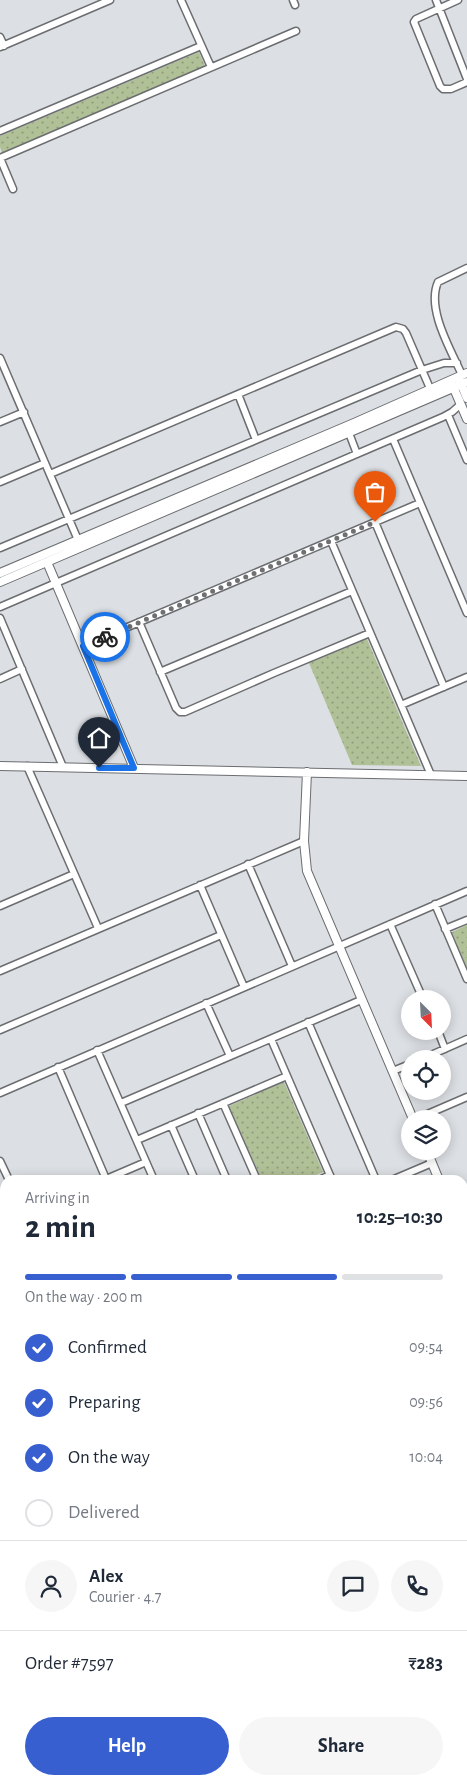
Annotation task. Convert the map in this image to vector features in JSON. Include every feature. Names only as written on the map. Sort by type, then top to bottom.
[{"type":"street","points":[[0,37],[2,46],[110,0]]},
{"type":"street","points":[[181,0],[211,67]]},
{"type":"street","points":[[436,0],[439,9],[467,81],[451,89],[443,89],[414,26],[414,20],[416,18],[439,9],[458,0]]},
{"type":"street","points":[[13,189],[0,158],[296,31]]},
{"type":"street","points":[[0,131],[201,46]]},
{"type":"street","points":[[467,268],[438,282],[435,295],[436,312],[457,363],[461,385],[467,398]]},
{"type":"street","points":[[50,474],[396,327],[403,329],[406,333],[434,397]]},
{"type":"street","points":[[0,358],[80,544]]},
{"type":"street","points":[[0,548],[422,370],[444,363],[457,363]]},
{"type":"street","points":[[0,582],[47,562],[80,544],[459,376]]},
{"type":"street","points":[[0,573],[80,544],[461,385]]},
{"type":"street","points":[[461,385],[461,404],[467,419]]},
{"type":"street","points":[[238,394],[256,440]]},
{"type":"street","points":[[0,607],[448,415],[461,404]]},
{"type":"street","points":[[0,422],[24,412]]},
{"type":"street","points":[[448,415],[467,460]]},
{"type":"street","points":[[348,433],[357,454]]},
{"type":"street","points":[[392,438],[467,612]]},
{"type":"street","points":[[0,482],[45,463]]},
{"type":"street","points":[[83,646],[420,503]]},
{"type":"street","points":[[375,522],[444,686]]},
{"type":"street","points":[[331,541],[431,775]]},
{"type":"street","points":[[47,562],[134,768]]},
{"type":"street","points":[[160,672],[352,591]]},
{"type":"street","points":[[0,618],[63,767]]},
{"type":"street","points":[[139,622],[176,708],[180,712],[186,712],[370,633]]},
{"type":"street","points":[[0,679],[22,669]]},
{"type":"street","points":[[401,705],[467,677]]},
{"type":"street","points":[[0,766],[467,776]]},
{"type":"street","points":[[27,766],[98,928]]},
{"type":"street","points":[[307,772],[304,841],[308,871],[392,1072],[411,1110]]},
{"type":"street","points":[[0,970],[304,841]]},
{"type":"street","points":[[248,864],[292,966]]},
{"type":"street","points":[[0,906],[74,874]]},
{"type":"street","points":[[200,885],[244,987]]},
{"type":"street","points":[[1,1091],[467,891]]},
{"type":"street","points":[[435,904],[467,980]]},
{"type":"street","points":[[445,929],[467,920]]},
{"type":"street","points":[[390,924],[419,990]]},
{"type":"street","points":[[0,1030],[221,935]]},
{"type":"street","points":[[120,1103],[362,1000]]},
{"type":"street","points":[[206,1003],[230,1056]]},
{"type":"street","points":[[308,1022],[374,1175]]},
{"type":"street","points":[[270,1039],[330,1175]]},
{"type":"street","points":[[442,1040],[445,1049],[467,1039]]},
{"type":"street","points":[[97,1050],[152,1175]]},
{"type":"street","points":[[58,1068],[103,1175]]},
{"type":"street","points":[[392,1072],[401,1068]]},
{"type":"street","points":[[136,1140],[287,1076]]},
{"type":"street","points":[[436,1110],[467,1097]]},
{"type":"street","points":[[223,1103],[255,1175]]},
{"type":"street","points":[[198,1113],[225,1175]]},
{"type":"street","points":[[171,1125],[193,1175]]},
{"type":"street","points":[[431,1160],[437,1175]]},
{"type":"street","points":[[0,1161],[7,1175]]},
{"type":"street","points":[[116,1175],[146,1162]]},
{"type":"street","points":[[404,1175],[432,1163]]},
{"type":"green space","points":[[199,52],[205,66],[2,153],[0,136]]},
{"type":"green space","points":[[367,639],[421,766],[352,765],[309,663]]},
{"type":"green space","points":[[467,925],[467,968],[452,932]]},
{"type":"green space","points":[[284,1082],[323,1172],[316,1175],[260,1175],[229,1106]]},
{"type":"way so far","points":[[105,637],[375,522]]},
{"type":"route","points":[[99,768],[134,768],[83,646],[105,637]]}]
